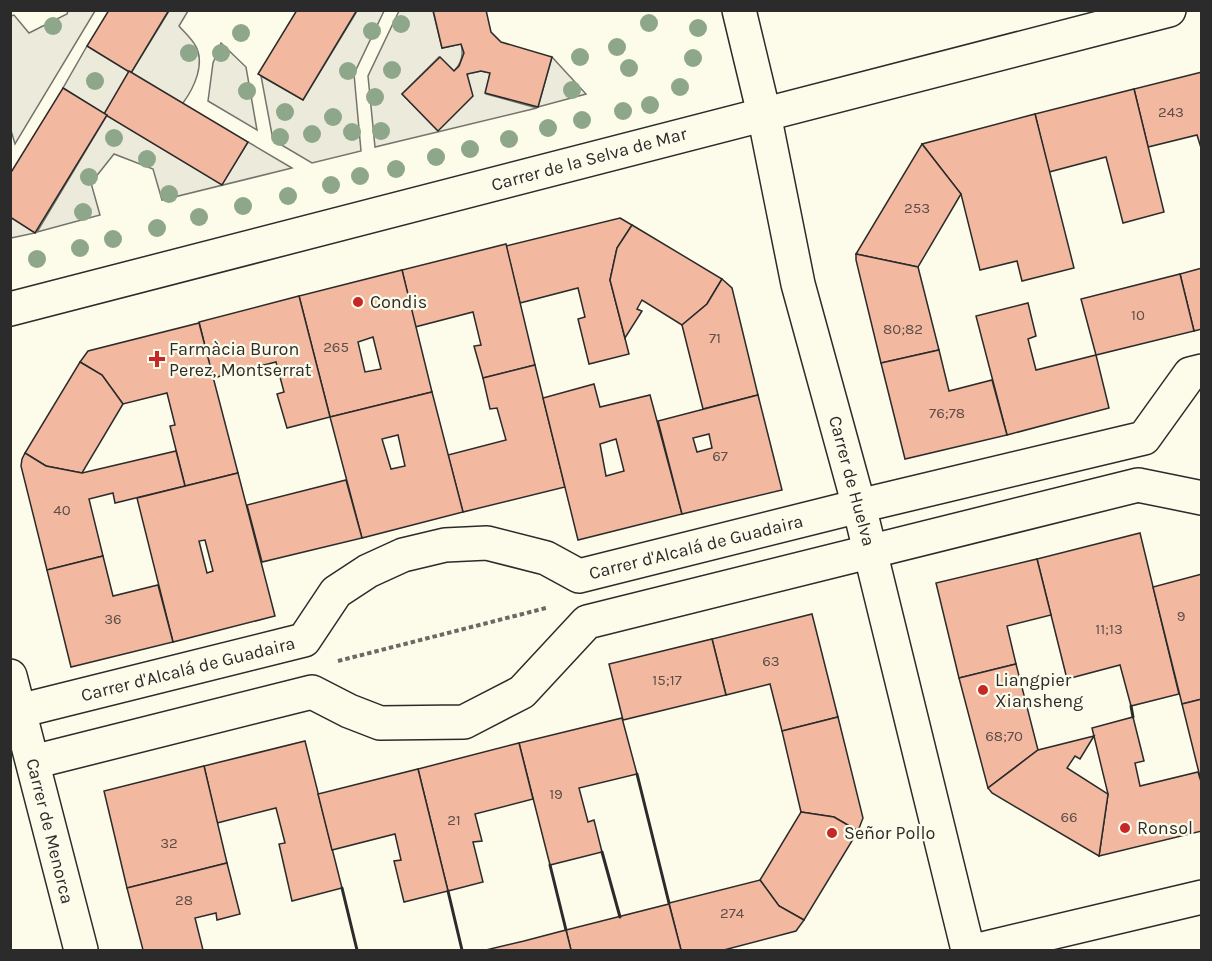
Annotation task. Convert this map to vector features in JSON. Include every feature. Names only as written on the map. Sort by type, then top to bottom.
[{"type":"street","name":"Carrer de Huelva","points":[[739,10],[764,114],[798,284],[859,506],[968,951]]},
{"type":"street","name":"Carrer de la Selva de Mar","points":[[10,309],[1168,10]]},
{"type":"street","name":"Carrer d'Alcalá de Guadaira","points":[[19,711],[304,640],[336,592],[368,571],[403,555],[445,545],[487,543],[546,558],[579,576],[1144,438],[1190,374],[1202,370]]},
{"type":"street","points":[[33,762],[312,692],[349,711],[380,723],[464,722],[522,692],[587,622],[1138,485],[1202,498]]},
{"type":"street","name":"Carrer de Menorca","points":[[10,676],[81,951]]},
{"type":"street","points":[[978,951],[1202,897]]},
{"type":"path","points":[[327,664],[558,605]]},
{"type":"shaded area","points":[[68,11],[95,11],[15,144],[10,127],[11,16],[14,15],[29,33],[67,14]]},
{"type":"shaded area","points":[[169,11],[188,11],[179,26],[198,52],[199,67],[195,83],[183,103],[104,114],[63,88],[87,46],[131,73]]},
{"type":"shaded area","points":[[357,11],[384,11],[354,74],[361,151],[312,163],[273,140],[261,76],[303,100]]},
{"type":"shaded area","points":[[399,11],[433,11],[442,48],[461,44],[462,59],[454,71],[439,57],[402,94],[438,131],[467,74],[481,71],[490,73],[486,94],[537,108],[375,147],[368,76]]},
{"type":"shaded area","points":[[221,43],[246,67],[257,130],[208,101],[213,63]]},
{"type":"shaded area","points":[[552,57],[586,94],[538,107]]},
{"type":"shaded area","points":[[107,115],[222,184],[248,142],[292,168],[162,200],[153,169],[114,154],[91,183],[100,215],[37,232]]},
{"type":"shaded area","points":[[11,217],[35,233],[11,238]]},
{"type":"building","points":[[109,10],[169,10],[131,73],[87,46]]},
{"type":"building","points":[[297,10],[357,10],[303,100],[258,74]]},
{"type":"building","points":[[433,10],[486,10],[491,32],[501,42],[552,57],[538,107],[485,93],[490,73],[481,71],[467,74],[473,96],[438,131],[402,94],[440,57],[454,71],[459,66],[464,53],[461,44],[442,48]]},
{"type":"building","points":[[129,71],[248,142],[222,185],[104,114]]},
{"type":"building","points":[[1202,72],[1202,151],[1197,135],[1148,147],[1134,89]]},
{"type":"building","points":[[63,88],[107,115],[35,233],[10,217],[10,174]]},
{"type":"building","points":[[1134,89],[1164,212],[1123,223],[1106,157],[1049,172],[1035,114]]},
{"type":"building","points":[[1035,114],[1074,268],[1022,281],[1017,261],[980,270],[961,194],[922,144]]},
{"type":"building","points":[[922,144],[961,194],[918,267],[856,254]]},
{"type":"building","points":[[620,218],[632,225],[617,248],[610,280],[629,354],[589,364],[578,319],[585,317],[578,288],[520,303],[506,246]]},
{"type":"building","points":[[632,225],[722,279],[707,304],[682,325],[642,300],[637,309],[642,311],[625,338],[610,280],[617,248]]},
{"type":"building","points":[[506,244],[535,365],[483,378],[474,346],[481,345],[473,312],[415,327],[402,270]]},
{"type":"building","points":[[856,254],[918,267],[939,350],[881,363]]},
{"type":"building","points":[[1202,268],[1202,329],[1194,331],[1180,274]]},
{"type":"building","points":[[402,270],[432,392],[330,417],[299,296]],"holes":[[[373,337],[381,369],[365,372],[358,342]]]},
{"type":"building","points":[[1180,274],[1194,331],[1096,355],[1081,299]]},
{"type":"building","points":[[722,279],[732,288],[758,395],[703,409],[682,325],[707,304]]},
{"type":"building","points":[[299,296],[330,417],[287,428],[277,394],[284,392],[276,362],[213,378],[199,322]]},
{"type":"building","points":[[1028,303],[1036,336],[1028,339],[1036,370],[1096,355],[1109,408],[1007,435],[976,316]]},
{"type":"building","points":[[199,323],[238,473],[185,486],[170,426],[175,425],[167,393],[123,404],[102,375],[80,362],[88,351]]},
{"type":"building","points":[[939,350],[949,391],[992,380],[1007,435],[905,459],[881,363]]},
{"type":"building","points":[[80,362],[102,375],[123,404],[82,473],[46,466],[25,453]]},
{"type":"building","points":[[535,365],[565,487],[463,512],[448,455],[506,440],[497,408],[490,409],[483,378]]},
{"type":"building","points":[[594,384],[600,407],[650,395],[682,514],[578,540],[543,398]],"holes":[[[616,439],[624,471],[606,476],[600,444]]]},
{"type":"building","points":[[432,392],[463,512],[362,538],[330,417]],"holes":[[[398,435],[405,466],[391,469],[382,439]]]},
{"type":"building","points":[[758,395],[782,490],[682,514],[658,421]],"holes":[[[709,434],[712,448],[697,452],[693,438]]]},
{"type":"building","points":[[176,451],[185,486],[115,503],[113,493],[89,499],[103,556],[47,570],[21,466],[25,453],[46,466],[82,473]]},
{"type":"building","points":[[238,473],[275,616],[173,642],[137,498]],"holes":[[[205,540],[213,571],[207,573],[199,541]]]},
{"type":"building","points":[[346,480],[362,538],[262,562],[247,505]]},
{"type":"building","points":[[1140,533],[1179,694],[1131,706],[1120,665],[1067,679],[1037,559]]},
{"type":"building","points":[[103,556],[113,596],[158,585],[173,642],[71,667],[47,570]]},
{"type":"building","points":[[1037,559],[1051,615],[1007,626],[1016,664],[959,678],[936,583]]},
{"type":"building","points":[[1202,574],[1202,699],[1182,704],[1153,587]]},
{"type":"building","points":[[812,614],[838,717],[782,731],[770,684],[726,695],[712,639]]},
{"type":"building","points":[[712,639],[726,695],[623,720],[609,664]]},
{"type":"building","points":[[1016,664],[1038,750],[988,788],[959,678]]},
{"type":"building","points":[[1202,699],[1202,785],[1182,704]]},
{"type":"building","points":[[838,717],[863,818],[858,831],[834,817],[801,812],[782,731]]},
{"type":"building","points":[[1133,717],[1144,761],[1135,763],[1140,786],[1198,772],[1202,785],[1202,831],[1099,856],[1108,794],[1092,728]]},
{"type":"building","points":[[622,718],[637,774],[579,788],[588,822],[594,820],[602,852],[550,865],[519,743]]},
{"type":"building","points":[[1094,736],[1080,759],[1075,756],[1067,768],[1108,794],[1099,856],[992,793],[988,788],[1038,750]]},
{"type":"building","points":[[305,741],[342,888],[292,901],[279,844],[285,843],[276,808],[217,823],[204,766]]},
{"type":"building","points":[[519,743],[533,799],[475,814],[482,841],[473,842],[483,882],[448,891],[418,769]]},
{"type":"building","points":[[204,766],[227,863],[127,888],[104,791]]},
{"type":"building","points":[[418,769],[448,891],[404,902],[394,861],[401,860],[395,834],[332,850],[318,794]]},
{"type":"building","points":[[801,812],[834,817],[858,831],[804,920],[779,906],[760,880]]},
{"type":"building","points":[[227,863],[240,914],[217,920],[216,913],[195,918],[203,950],[143,950],[127,888]]},
{"type":"building","points":[[760,880],[779,906],[804,920],[796,931],[724,950],[681,950],[669,903]]},
{"type":"building","points":[[669,904],[681,950],[571,950],[566,930]]},
{"type":"building","points":[[566,930],[571,950],[486,950],[524,941]]},
{"type":"wall","points":[[1131,706],[1133,717]]},
{"type":"wall","points":[[637,774],[669,903]]},
{"type":"wall","points":[[602,852],[620,917]]},
{"type":"wall","points":[[550,865],[566,930]]},
{"type":"wall","points":[[342,888],[357,950]]},
{"type":"wall","points":[[448,891],[462,950]]},
{"type":"place","name":"Condis","points":[[358,302]]},
{"type":"place","name":"Farmàcia Buron Perez, Montserrat","points":[[157,359]]},
{"type":"place","name":"Liangpier Xiansheng","points":[[983,690]]},
{"type":"place","name":"Ronsol","points":[[1125,828]]},
{"type":"place","name":"Señor Pollo","points":[[832,833]]}]
